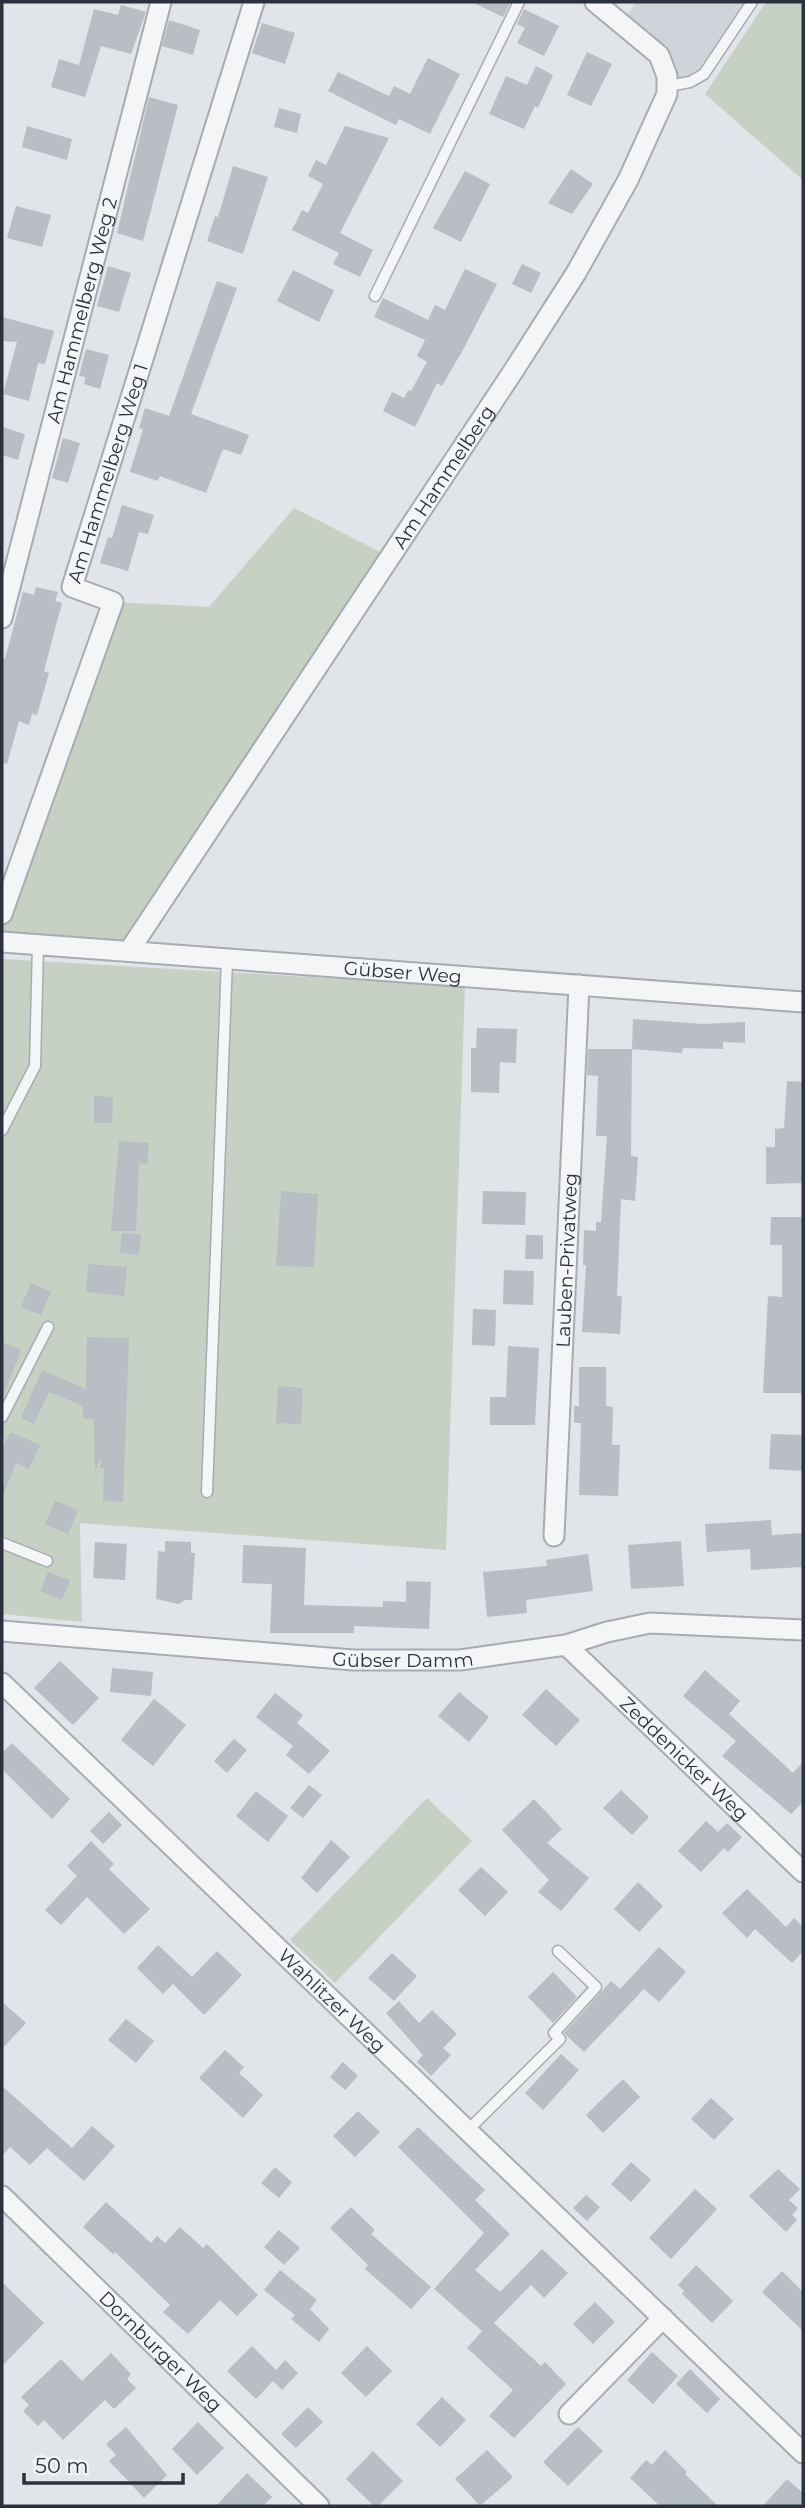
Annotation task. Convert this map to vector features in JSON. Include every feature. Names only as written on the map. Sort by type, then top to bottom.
[{"type":"street","name":"Am Hammelberg Weg 2","points":[[2,618],[162,2]]},
{"type":"street","name":"Am Hammelberg Weg 1","points":[[2,914],[113,603],[72,587],[254,2]]},
{"type":"street","points":[[595,2],[659,55],[668,86]]},
{"type":"street","name":"Am Hammelberg","points":[[129,951],[576,273],[628,180],[664,103],[668,86]]},
{"type":"street","name":"Gübser Weg","points":[[3,945],[129,951],[803,1002]]},
{"type":"street","name":"Lauben-Privatweg","points":[[554,1536],[579,985]]},
{"type":"street","name":"Gübser Damm","points":[[2,1630],[353,1660],[460,1660],[566,1645],[607,1632],[650,1623],[803,1630]]},
{"type":"street","name":"Zeddenicker Weg","points":[[566,1645],[803,1872]]},
{"type":"street","name":"Wahlitzer Weg","points":[[2,1683],[803,2454]]},
{"type":"street","name":"Dornburger Weg","points":[[2,2196],[319,2506]]},
{"type":"street","points":[[569,2414],[663,2318]]},
{"type":"lane","points":[[375,296],[519,2]]},
{"type":"lane","points":[[668,86],[695,80],[704,74],[752,2]]},
{"type":"lane","points":[[2,1130],[35,1066],[38,945]]},
{"type":"lane","points":[[207,1492],[227,958]]},
{"type":"lane","points":[[2,1417],[48,1327]]},
{"type":"lane","points":[[2,1543],[47,1561]]},
{"type":"lane","points":[[467,2131],[560,2039],[554,2033],[596,1987],[558,1951]]},
{"type":"shaded area","points":[[636,2],[752,2],[708,71],[668,86],[667,76],[621,25]]},
{"type":"green space","points":[[766,2],[803,2],[803,180],[705,94]]},
{"type":"green space","points":[[294,508],[390,557],[129,951],[2,942],[2,914],[113,602],[209,607]]},
{"type":"green space","points":[[3,959],[465,986],[446,1550],[80,1523],[82,1622],[2,1614]]},
{"type":"green space","points":[[427,1798],[472,1841],[335,1983],[290,1940]]},
{"type":"building","points":[[472,2],[511,2],[503,17]]},
{"type":"building","points":[[121,5],[146,12],[131,54],[101,46],[85,97],[51,87],[59,59],[79,65],[94,9],[118,15]]},
{"type":"building","points":[[524,9],[559,26],[544,56],[517,43],[525,28],[517,24]]},
{"type":"building","points":[[169,20],[200,30],[193,55],[162,46]]},
{"type":"building","points":[[262,23],[295,33],[285,64],[252,53]]},
{"type":"building","points":[[587,52],[612,64],[591,106],[567,95]]},
{"type":"building","points":[[428,58],[460,74],[430,134],[399,119],[396,125],[328,91],[338,72],[389,96],[394,86],[410,94]]},
{"type":"building","points":[[536,66],[553,75],[538,108],[535,106],[524,129],[489,114],[506,76],[527,85]]},
{"type":"building","points":[[149,97],[178,105],[143,241],[117,233]]},
{"type":"building","points":[[279,108],[301,114],[297,133],[274,127]]},
{"type":"building","points":[[27,126],[72,139],[67,160],[22,147]]},
{"type":"building","points":[[345,126],[389,138],[340,233],[373,250],[360,277],[333,264],[339,253],[292,230],[302,210],[308,213],[323,184],[308,176],[316,160],[326,165]]},
{"type":"building","points":[[233,166],[268,177],[243,254],[207,241],[215,216],[218,217]]},
{"type":"building","points":[[571,169],[593,184],[572,214],[548,203]]},
{"type":"building","points":[[465,171],[490,184],[461,242],[433,228]]},
{"type":"building","points":[[16,206],[51,215],[42,247],[7,238]]},
{"type":"building","points":[[522,264],[541,273],[531,293],[512,284]]},
{"type":"building","points":[[108,266],[131,273],[119,312],[97,306]]},
{"type":"building","points":[[465,269],[497,284],[464,348],[442,386],[437,383],[415,427],[383,411],[392,392],[404,398],[408,390],[411,391],[427,362],[417,356],[425,340],[374,317],[383,298],[428,320],[435,305],[445,310]]},
{"type":"building","points":[[293,270],[334,290],[319,322],[277,301]]},
{"type":"building","points":[[217,281],[237,288],[191,414],[249,435],[241,455],[223,449],[206,493],[160,476],[158,481],[130,472],[143,429],[139,428],[145,408],[169,416]]},
{"type":"building","points":[[2,317],[54,331],[45,364],[38,363],[29,401],[3,394],[17,342],[2,341]]},
{"type":"building","points":[[86,349],[109,355],[100,389],[84,384],[85,377],[79,376]]},
{"type":"building","points":[[2,427],[25,434],[18,460],[2,455]]},
{"type":"building","points":[[63,438],[80,443],[68,483],[52,478]]},
{"type":"building","points":[[122,505],[154,515],[148,534],[139,532],[128,571],[100,563],[108,537],[112,538]]},
{"type":"building","points":[[36,587],[58,592],[55,601],[62,603],[44,671],[49,673],[37,715],[32,714],[29,725],[19,721],[7,764],[2,763],[2,658],[5,659],[23,592],[34,595]]},
{"type":"building","points":[[633,1019],[704,1024],[745,1022],[745,1043],[723,1042],[723,1049],[683,1048],[682,1053],[632,1049]]},
{"type":"building","points":[[477,1028],[517,1029],[516,1063],[500,1062],[499,1093],[471,1092],[471,1048],[476,1048]]},
{"type":"building","points":[[588,1049],[632,1049],[631,1156],[638,1157],[635,1201],[621,1199],[617,1296],[622,1296],[620,1334],[582,1332],[586,1265],[583,1265],[584,1230],[596,1231],[596,1222],[601,1222],[607,1136],[596,1136],[598,1076],[587,1075]]},
{"type":"building","points":[[787,1081],[803,1082],[803,1183],[766,1184],[766,1147],[775,1147],[775,1129],[784,1128]]},
{"type":"building","points":[[94,1096],[113,1097],[112,1123],[94,1123]]},
{"type":"building","points":[[119,1141],[149,1143],[147,1164],[139,1163],[136,1231],[111,1231]]},
{"type":"building","points":[[281,1191],[318,1194],[314,1267],[276,1266]]},
{"type":"building","points":[[483,1191],[526,1192],[525,1225],[482,1224]]},
{"type":"building","points":[[771,1217],[803,1217],[803,1393],[763,1393],[768,1296],[782,1297],[782,1245],[770,1245]]},
{"type":"building","points":[[122,1233],[141,1235],[139,1255],[120,1253]]},
{"type":"building","points":[[526,1235],[543,1235],[543,1259],[525,1259]]},
{"type":"building","points":[[88,1264],[127,1267],[124,1296],[86,1292]]},
{"type":"building","points":[[504,1270],[534,1271],[533,1305],[503,1304]]},
{"type":"building","points":[[31,1283],[51,1292],[41,1315],[21,1307]]},
{"type":"building","points":[[473,1309],[496,1310],[495,1346],[472,1345]]},
{"type":"building","points":[[87,1337],[129,1338],[123,1502],[103,1501],[104,1468],[100,1468],[101,1457],[95,1471],[94,1419],[83,1419],[83,1406],[49,1392],[34,1424],[21,1418],[42,1370],[86,1389]]},
{"type":"building","points":[[2,1342],[21,1350],[3,1397],[2,1397]]},
{"type":"building","points":[[508,1346],[539,1348],[535,1425],[490,1425],[490,1397],[506,1397]]},
{"type":"building","points":[[579,1367],[606,1367],[606,1406],[613,1407],[612,1445],[620,1445],[618,1496],[579,1495],[581,1423],[574,1423],[574,1406],[579,1406]]},
{"type":"building","points":[[278,1386],[303,1388],[301,1424],[276,1423]]},
{"type":"building","points":[[10,1432],[40,1445],[29,1469],[16,1463],[3,1496],[2,1449]]},
{"type":"building","points":[[771,1434],[803,1435],[803,1471],[769,1469]]},
{"type":"building","points":[[55,1501],[78,1510],[68,1534],[45,1524]]},
{"type":"building","points":[[771,1520],[772,1535],[803,1533],[803,1567],[751,1570],[750,1549],[707,1552],[705,1524]]},
{"type":"building","points":[[165,1541],[191,1542],[191,1553],[195,1553],[192,1600],[179,1604],[156,1599],[158,1551],[165,1552]]},
{"type":"building","points":[[681,1541],[684,1586],[631,1589],[628,1545]]},
{"type":"building","points":[[95,1542],[127,1544],[125,1580],[93,1578]]},
{"type":"building","points":[[243,1545],[306,1548],[304,1605],[383,1607],[383,1601],[406,1602],[406,1581],[431,1582],[429,1629],[354,1626],[354,1633],[270,1633],[272,1584],[242,1583]]},
{"type":"building","points":[[588,1554],[593,1591],[526,1600],[527,1613],[487,1617],[483,1572],[547,1566],[546,1560]]},
{"type":"building","points":[[48,1572],[70,1580],[62,1600],[40,1591]]},
{"type":"building","points":[[60,1661],[99,1698],[73,1725],[34,1688]]},
{"type":"building","points":[[112,1668],[153,1672],[151,1696],[110,1692]]},
{"type":"building","points":[[705,1670],[740,1701],[729,1714],[793,1773],[803,1762],[803,1802],[791,1814],[722,1756],[736,1741],[683,1696]]},
{"type":"building","points":[[546,1689],[580,1720],[556,1746],[522,1715]]},
{"type":"building","points":[[459,1692],[489,1717],[469,1742],[438,1716]]},
{"type":"building","points":[[275,1693],[303,1715],[297,1723],[330,1751],[309,1774],[286,1755],[293,1746],[256,1717]]},
{"type":"building","points":[[154,1699],[186,1725],[153,1766],[121,1740]]},
{"type":"building","points":[[234,1739],[247,1750],[227,1773],[214,1761]]},
{"type":"building","points":[[12,1743],[70,1799],[52,1819],[2,1769],[2,1753]]},
{"type":"building","points":[[309,1785],[322,1795],[303,1818],[290,1808]]},
{"type":"building","points":[[621,1790],[649,1817],[632,1835],[603,1808]]},
{"type":"building","points":[[256,1791],[288,1816],[268,1842],[236,1816]]},
{"type":"building","points":[[534,1799],[562,1829],[547,1843],[589,1878],[561,1911],[538,1892],[549,1880],[502,1830]]},
{"type":"building","points":[[109,1812],[122,1825],[103,1844],[90,1831]]},
{"type":"building","points":[[706,1821],[718,1832],[727,1823],[742,1837],[728,1852],[724,1848],[701,1872],[678,1851]]},
{"type":"building","points":[[331,1840],[350,1857],[317,1893],[301,1878]]},
{"type":"building","points":[[91,1841],[114,1864],[109,1869],[150,1909],[124,1934],[87,1897],[61,1925],[45,1910],[77,1876],[67,1866]]},
{"type":"building","points":[[481,1867],[508,1892],[485,1916],[458,1890]]},
{"type":"building","points":[[638,1882],[663,1906],[639,1932],[614,1909]]},
{"type":"building","points":[[747,1889],[786,1927],[794,1918],[803,1927],[803,1951],[792,1963],[755,1929],[747,1938],[722,1913]]},
{"type":"building","points":[[158,1945],[192,1977],[217,1951],[242,1975],[204,2015],[173,1984],[163,1994],[137,1968]]},
{"type":"building","points":[[659,1947],[686,1972],[659,2002],[644,1989],[584,2052],[564,2033],[611,1981],[620,1989]]},
{"type":"building","points":[[392,1953],[417,1976],[394,2001],[368,1978]]},
{"type":"building","points":[[553,1972],[577,1997],[553,2023],[528,1997]]},
{"type":"building","points":[[399,2001],[419,2023],[432,2010],[457,2034],[443,2048],[451,2055],[431,2076],[417,2062],[423,2055],[386,2013]]},
{"type":"building","points":[[2,2002],[26,2023],[2,2049]]},
{"type":"building","points":[[126,2019],[154,2041],[136,2063],[108,2040]]},
{"type":"building","points":[[225,2050],[244,2067],[239,2073],[263,2095],[243,2118],[199,2078]]},
{"type":"building","points":[[561,2054],[579,2070],[543,2110],[525,2093]]},
{"type":"building","points":[[343,2062],[358,2076],[345,2090],[330,2077]]},
{"type":"building","points":[[623,2079],[640,2097],[603,2133],[586,2115]]},
{"type":"building","points":[[2,2086],[72,2148],[92,2126],[115,2146],[84,2181],[47,2148],[30,2165],[10,2147],[2,2156]]},
{"type":"building","points":[[711,2098],[734,2119],[714,2140],[691,2119]]},
{"type":"building","points":[[358,2111],[380,2132],[355,2157],[333,2136]]},
{"type":"building","points":[[418,2127],[485,2190],[475,2200],[510,2234],[475,2270],[500,2292],[542,2249],[568,2273],[544,2298],[531,2285],[494,2323],[541,2366],[545,2362],[566,2384],[514,2438],[489,2416],[513,2390],[467,2348],[482,2331],[434,2289],[484,2233],[398,2147]]},
{"type":"building","points":[[631,2162],[651,2180],[631,2202],[611,2184]]},
{"type":"building","points":[[275,2167],[292,2182],[279,2198],[261,2183]]},
{"type":"building","points":[[778,2169],[800,2189],[789,2200],[798,2208],[792,2215],[797,2220],[786,2232],[749,2196]]},
{"type":"building","points":[[695,2189],[717,2209],[671,2259],[649,2238]]},
{"type":"building","points":[[586,2195],[600,2207],[587,2221],[573,2208]]},
{"type":"building","points":[[106,2202],[151,2243],[157,2236],[165,2243],[180,2227],[203,2248],[207,2244],[258,2295],[237,2316],[220,2300],[188,2334],[163,2312],[170,2305],[115,2252],[113,2254],[83,2227]]},
{"type":"building","points":[[351,2207],[375,2230],[371,2234],[431,2287],[411,2309],[365,2269],[368,2265],[330,2228]]},
{"type":"building","points":[[279,2230],[300,2248],[284,2265],[264,2247]]},
{"type":"building","points":[[696,2265],[733,2301],[712,2323],[682,2294],[684,2291],[678,2285]]},
{"type":"building","points":[[280,2270],[317,2300],[310,2309],[329,2329],[319,2342],[291,2319],[295,2315],[264,2290]]},
{"type":"building","points":[[782,2271],[803,2292],[803,2331],[762,2292]]},
{"type":"building","points":[[2,2282],[44,2323],[2,2366]]},
{"type":"building","points":[[595,2302],[615,2322],[593,2344],[573,2324]]},
{"type":"building","points":[[252,2346],[276,2370],[285,2360],[298,2373],[282,2390],[273,2381],[256,2399],[227,2371]]},
{"type":"building","points":[[367,2346],[392,2371],[366,2397],[341,2373]]},
{"type":"building","points":[[652,2352],[678,2376],[653,2404],[627,2380]]},
{"type":"building","points":[[111,2353],[131,2374],[127,2379],[136,2388],[114,2409],[105,2400],[63,2440],[44,2420],[38,2426],[23,2411],[29,2405],[21,2397],[61,2359],[82,2381]]},
{"type":"building","points":[[690,2369],[720,2399],[707,2413],[676,2384]]},
{"type":"building","points":[[442,2397],[466,2420],[440,2447],[416,2424]]},
{"type":"building","points":[[308,2407],[323,2422],[296,2448],[281,2434]]},
{"type":"building","points":[[198,2422],[224,2448],[197,2475],[172,2449]]},
{"type":"building","points":[[126,2427],[167,2475],[144,2498],[109,2461],[116,2455],[106,2444]]},
{"type":"building","points":[[578,2427],[603,2451],[568,2486],[543,2462]]},
{"type":"building","points":[[487,2450],[513,2477],[480,2506],[455,2479]]},
{"type":"building","points":[[665,2450],[718,2506],[660,2506],[630,2478],[646,2460],[652,2465]]},
{"type":"building","points":[[373,2451],[403,2481],[378,2506],[374,2506],[346,2479]]},
{"type":"building","points":[[247,2473],[272,2497],[263,2506],[216,2506]]},
{"type":"building","points":[[787,2479],[803,2493],[803,2506],[763,2506]]}]
